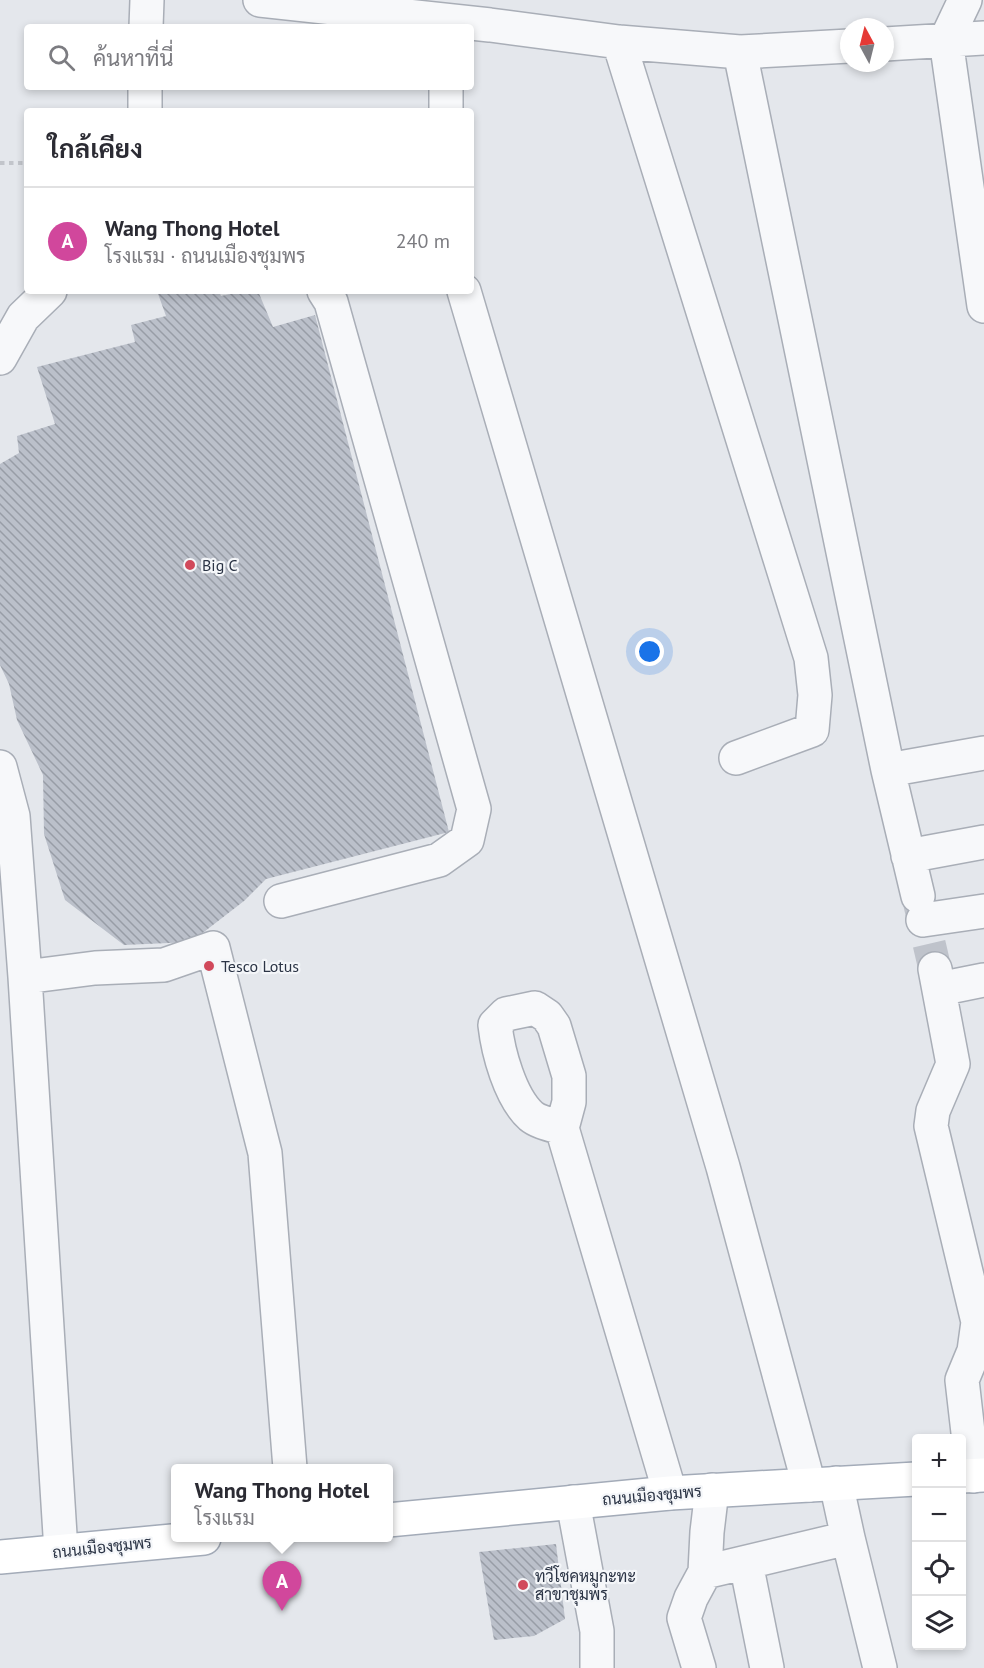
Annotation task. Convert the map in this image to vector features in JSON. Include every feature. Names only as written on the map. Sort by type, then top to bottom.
[{"type":"main road","name":"ถนนเมืองชุมพร","points":[[393,1520],[670,1493],[912,1479]]},
{"type":"main road","name":"ถนนเมืองชุมพร","points":[[0,1557],[171,1541]]},
{"type":"street","points":[[146,24],[147,0]]},
{"type":"street","points":[[260,0],[446,23],[490,12],[619,42],[740,52],[840,46]]},
{"type":"street","points":[[965,0],[946,40],[984,306]]},
{"type":"street","points":[[894,43],[984,38]]},
{"type":"street","points":[[619,42],[811,658],[815,695],[812,730],[736,758]]},
{"type":"street","points":[[740,52],[888,770],[920,908],[984,911]]},
{"type":"street","points":[[145,90],[145,108]]},
{"type":"street","points":[[446,90],[446,108]]},
{"type":"street","points":[[0,358],[12,319],[46,294]]},
{"type":"street","points":[[281,901],[440,860],[466,840],[474,809],[331,302],[326,294]]},
{"type":"street","points":[[465,294],[723,1167],[823,1484],[848,1538],[880,1668]]},
{"type":"street","points":[[888,770],[984,753]]},
{"type":"street","points":[[0,767],[13,816],[60,1551]]},
{"type":"street","points":[[908,856],[984,842]]},
{"type":"street","points":[[25,977],[95,968],[164,965],[213,948],[265,1153],[290,1464]]},
{"type":"street","points":[[973,1476],[962,1380],[974,1351],[978,1322],[931,1126],[933,1111],[953,1064],[937,979],[984,980]]},
{"type":"street","points":[[562,1128],[670,1493]]},
{"type":"street","points":[[699,1668],[684,1618],[691,1598],[705,1572],[712,1490]]},
{"type":"street","points":[[573,1502],[597,1631],[597,1668]]},
{"type":"street","points":[[705,1572],[848,1538]]},
{"type":"street","points":[[746,1563],[767,1668]]},
{"type":"path","points":[[0,163],[24,163]]},
{"type":"building","name":"Big C","points":[[158,294],[220,294],[221,296],[259,294],[273,327],[315,315],[449,832],[266,879],[244,901],[191,942],[124,945],[65,900],[44,834],[43,775],[17,720],[9,684],[0,665],[0,464],[19,453],[17,436],[55,424],[37,367],[135,342],[131,325],[166,316]]},
{"type":"building","name":"ทวีโชคหมูกะทะ สาขาชุมพร","points":[[556,1544],[565,1619],[534,1636],[494,1640],[479,1552]]},
{"type":"tunnel","points":[[918,896],[935,969]]},
{"type":"place","name":"Big C","points":[[190,565]]},
{"type":"place","name":"Tesco Lotus","points":[[209,966]]},
{"type":"place","name":"ทวีโชคหมูกะทะ สาขาชุมพร","points":[[523,1585]]},
{"type":"place","name":"Wang Thong Hotel","points":[[282,1611]]}]
